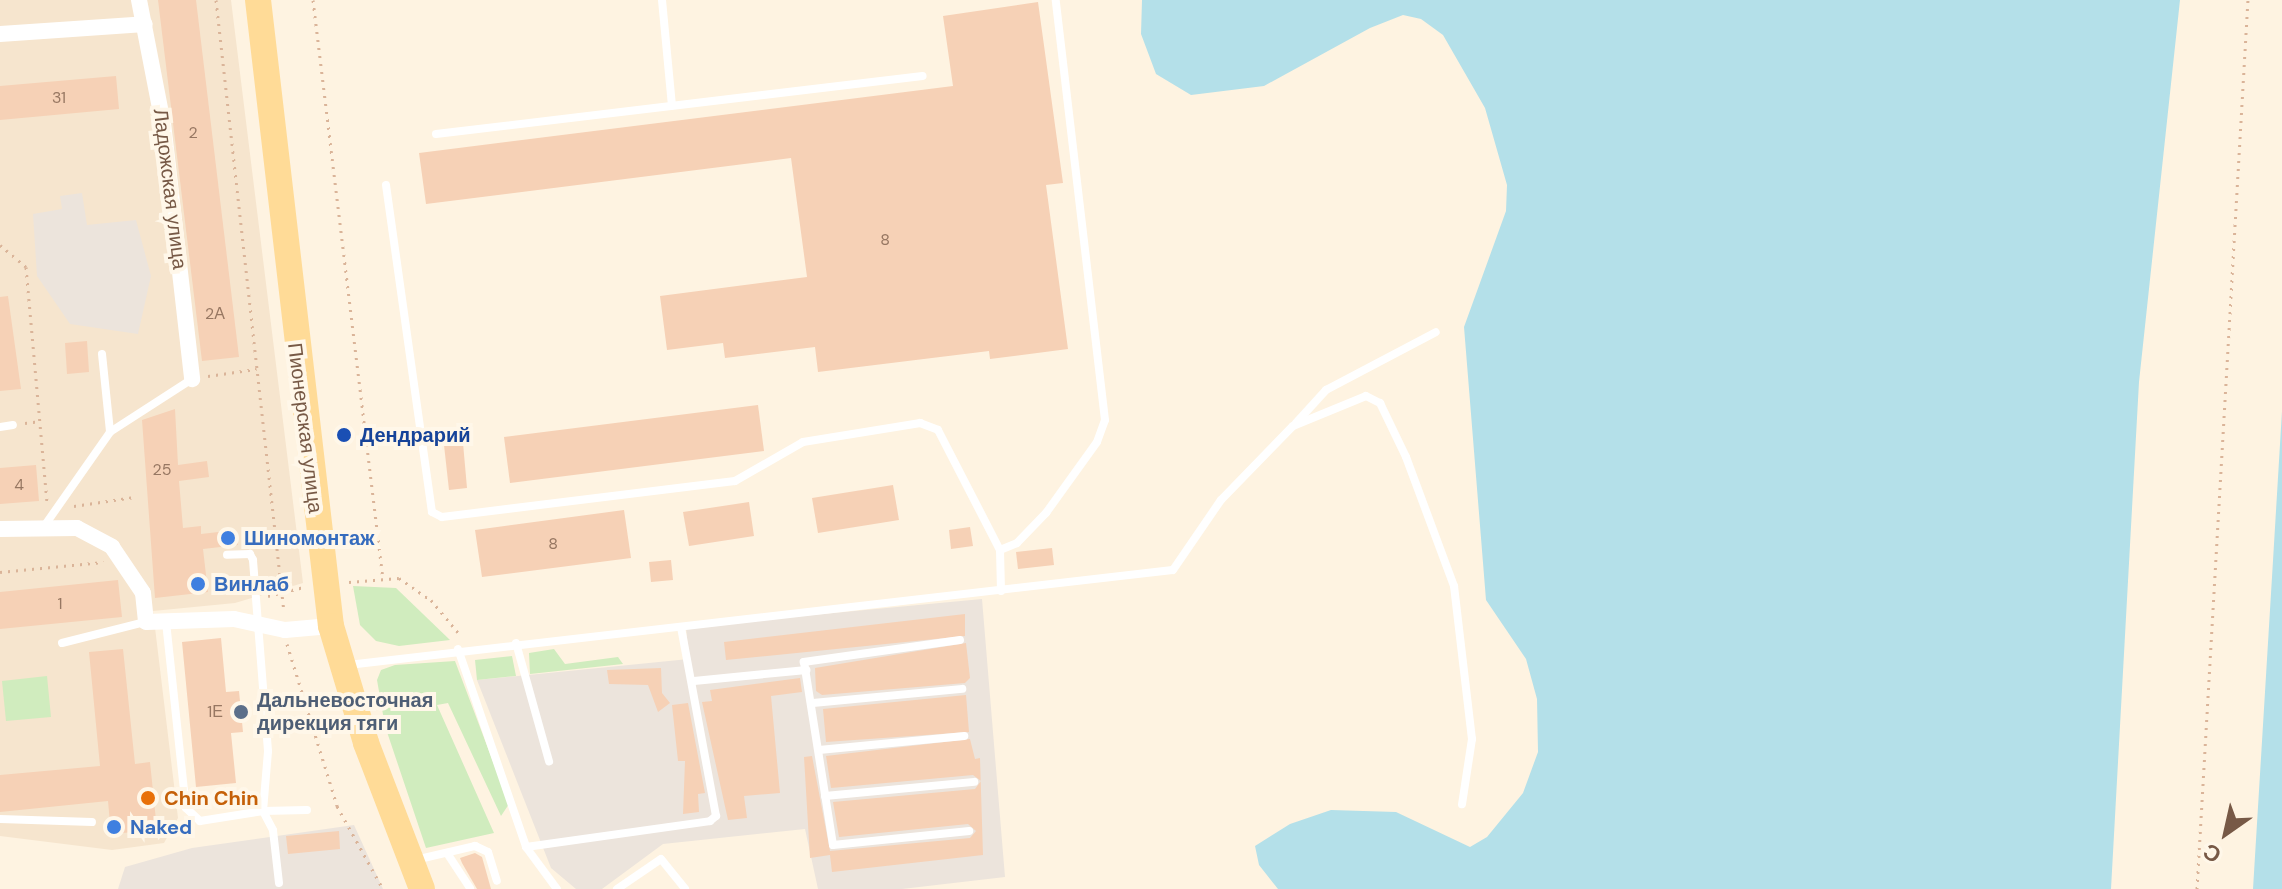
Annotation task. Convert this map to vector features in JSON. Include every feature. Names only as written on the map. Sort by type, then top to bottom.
[{"type":"main road","name":"Пионерская улица","points":[[258,0],[331,626],[422,889]]},
{"type":"street","name":"Ладожская улица","points":[[139,0],[145,24],[192,379]]},
{"type":"street","points":[[0,34],[145,24]]},
{"type":"street","points":[[0,529],[45,525],[77,528],[112,547],[143,593],[146,622],[257,622],[285,630],[331,626]]},
{"type":"lane","points":[[662,0],[672,106]]},
{"type":"lane","points":[[1000,550],[1017,543],[1046,513],[1097,442],[1105,420],[1056,0]]},
{"type":"lane","points":[[436,134],[923,76]]},
{"type":"lane","points":[[386,185],[432,512],[442,517],[735,481],[803,442],[920,423],[938,430],[1000,550],[1001,591]]},
{"type":"lane","points":[[342,665],[458,649],[681,628],[1173,570],[1221,500],[1326,390],[1436,332]]},
{"type":"lane","points":[[102,354],[110,432]]},
{"type":"lane","points":[[45,525],[110,432],[192,379]]},
{"type":"lane","points":[[1293,426],[1366,396],[1380,403],[1406,457],[1454,586],[1472,739],[1462,804]]},
{"type":"lane","points":[[0,427],[13,425]]},
{"type":"lane","points":[[227,555],[252,557],[268,751],[263,811],[273,830],[279,883]]},
{"type":"lane","points":[[166,621],[190,818],[307,810]]},
{"type":"lane","points":[[62,643],[146,622]]},
{"type":"lane","points":[[526,847],[710,821],[717,808],[681,628]]},
{"type":"lane","points":[[960,640],[807,657],[806,670],[833,845],[969,831]]},
{"type":"lane","points":[[516,643],[549,761]]},
{"type":"lane","points":[[458,649],[526,847],[557,889]]},
{"type":"lane","points":[[694,681],[806,670]]},
{"type":"lane","points":[[813,703],[962,689]]},
{"type":"lane","points":[[819,750],[964,736]]},
{"type":"lane","points":[[825,796],[974,782]]},
{"type":"lane","points":[[0,819],[92,822]]},
{"type":"lane","points":[[410,861],[475,846],[488,852],[497,881]]},
{"type":"lane","points":[[447,853],[470,888]]},
{"type":"lane","points":[[617,889],[661,859],[685,889]]},
{"type":"path","points":[[216,0],[285,630],[337,806],[383,889]]},
{"type":"path","points":[[313,0],[383,579]]},
{"type":"path","points":[[2197,889],[2248,0]]},
{"type":"path","points":[[0,245],[26,267],[42,421],[45,525]]},
{"type":"path","points":[[192,379],[257,369]]},
{"type":"path","points":[[13,425],[42,421]]},
{"type":"path","points":[[57,509],[134,497]]},
{"type":"path","points":[[0,572],[111,561]]},
{"type":"path","points":[[349,582],[399,578],[431,600],[470,648]]},
{"type":"path","points":[[282,590],[307,587]]},
{"type":"shaded area","points":[[0,0],[231,0],[303,583],[235,603],[153,611],[178,818],[164,843],[112,850],[0,836]]},
{"type":"shaded area","points":[[82,193],[87,225],[136,220],[151,276],[138,334],[70,324],[37,276],[33,214],[62,209],[60,196]]},
{"type":"shaded area","points":[[982,599],[1005,877],[902,889],[818,889],[805,829],[663,844],[602,889],[576,889],[551,868],[477,680],[689,659],[686,627]]},
{"type":"shaded area","points":[[354,825],[383,889],[118,889],[125,867],[192,848]]},
{"type":"green space","points":[[353,586],[396,588],[450,640],[399,646],[376,641],[360,625]]},
{"type":"green space","points":[[554,649],[565,664],[618,657],[623,664],[530,674],[529,653]]},
{"type":"green space","points":[[512,656],[516,676],[477,680],[475,660]]},
{"type":"green space","points":[[455,661],[509,804],[501,816],[448,703],[437,705],[494,833],[426,848],[385,726],[377,680],[381,670],[395,665]]},
{"type":"green space","points":[[47,676],[51,717],[6,721],[2,681]]},
{"type":"water","points":[[1142,0],[2180,0],[2139,382],[2111,889],[1278,889],[1259,865],[1255,846],[1290,824],[1331,810],[1396,812],[1470,847],[1487,837],[1523,793],[1538,752],[1537,699],[1526,659],[1486,600],[1464,327],[1506,211],[1507,185],[1485,108],[1443,35],[1421,19],[1403,15],[1370,28],[1264,86],[1191,95],[1156,74],[1141,34]]},
{"type":"water","points":[[2282,411],[2282,889],[2253,889],[2272,577]]},
{"type":"building","points":[[158,0],[196,0],[239,357],[202,361]]},
{"type":"building","points":[[1038,2],[1063,183],[1046,185],[1068,349],[990,359],[989,351],[818,372],[815,347],[725,358],[723,343],[667,350],[660,296],[807,277],[791,158],[426,204],[419,153],[953,86],[943,16]]},
{"type":"building","points":[[116,76],[119,109],[0,120],[0,86]]},
{"type":"building","points":[[8,296],[21,389],[0,391],[0,297]]},
{"type":"building","points":[[87,341],[89,372],[67,374],[65,343]]},
{"type":"building","points":[[758,405],[764,451],[510,483],[504,437]]},
{"type":"building","points":[[175,409],[178,465],[207,461],[209,477],[179,481],[183,528],[201,526],[201,534],[236,530],[238,545],[203,549],[208,592],[155,598],[142,420]]},
{"type":"building","points":[[463,443],[467,488],[449,490],[444,445]]},
{"type":"building","points":[[36,465],[39,501],[0,504],[0,468]]},
{"type":"building","points":[[893,485],[899,520],[818,533],[812,498]]},
{"type":"building","points":[[749,502],[754,536],[689,546],[683,512]]},
{"type":"building","points":[[624,510],[631,558],[482,577],[475,530]]},
{"type":"building","points":[[970,527],[973,546],[951,549],[949,530]]},
{"type":"building","points":[[1052,548],[1054,565],[1018,569],[1016,552]]},
{"type":"building","points":[[671,560],[673,580],[651,582],[649,562]]},
{"type":"building","points":[[118,580],[122,617],[0,629],[0,592]]},
{"type":"building","points":[[965,614],[965,636],[726,660],[724,642]]},
{"type":"building","points":[[221,638],[226,692],[239,691],[243,732],[231,733],[236,783],[196,787],[182,642]]},
{"type":"building","points":[[966,643],[970,678],[965,683],[822,695],[816,691],[815,668]]},
{"type":"building","points":[[123,649],[135,764],[150,762],[157,830],[111,834],[108,801],[0,812],[0,775],[100,766],[89,652]]},
{"type":"building","points":[[661,668],[662,693],[670,703],[658,712],[648,685],[609,684],[607,670]]},
{"type":"building","points":[[800,678],[802,692],[771,696],[780,793],[744,796],[747,818],[728,820],[702,702],[712,701],[710,690]]},
{"type":"building","points":[[966,695],[969,732],[826,742],[823,709]]},
{"type":"building","points":[[688,703],[705,793],[698,794],[699,812],[683,814],[685,761],[678,761],[672,705]]},
{"type":"building","points":[[970,739],[975,759],[980,758],[981,781],[973,775],[831,788],[826,756]]},
{"type":"building","points":[[812,756],[830,851],[970,838],[976,831],[968,824],[839,837],[833,802],[975,789],[981,781],[983,855],[832,872],[830,855],[810,858],[804,757]]},
{"type":"building","points":[[339,831],[340,849],[288,854],[286,836]]},
{"type":"building","points":[[475,853],[482,857],[491,889],[477,889],[462,863],[460,858]]},
{"type":"place","name":"Дендрарий","points":[[344,435]]},
{"type":"place","name":"Шиномонтаж","points":[[228,538]]},
{"type":"place","name":"Винлаб","points":[[198,584]]},
{"type":"place","name":"Дальневосточная дирекция тяги","points":[[241,712]]},
{"type":"place","name":"Chin Chin","points":[[148,798]]},
{"type":"place","name":"Naked","points":[[114,827]]}]
